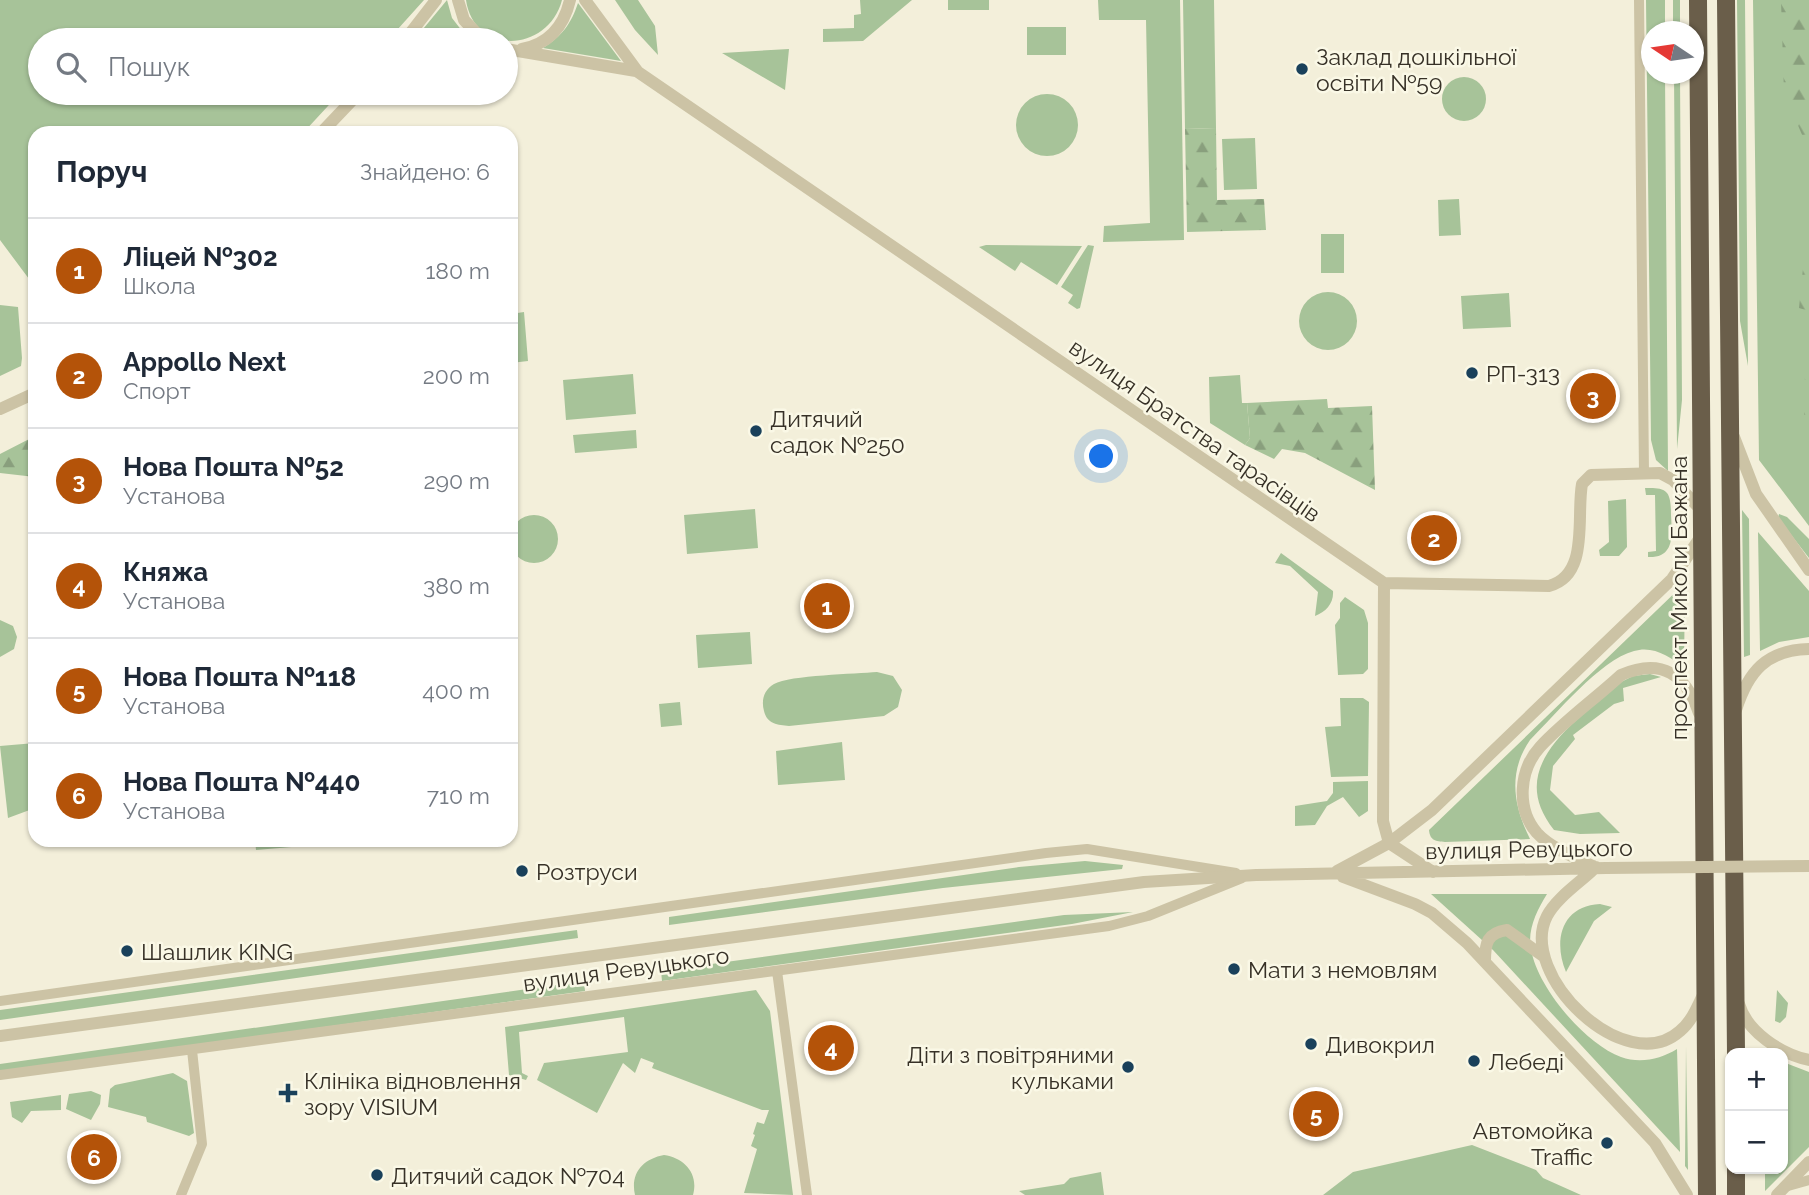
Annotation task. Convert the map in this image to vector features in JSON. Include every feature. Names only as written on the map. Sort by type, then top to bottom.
[{"type":"highway","name":"проспект Миколи Бажана","points":[[1698,0],[1707,1195]]},
{"type":"highway","points":[[1726,0],[1735,1048]]},
{"type":"highway","points":[[1736,1174],[1736,1195]]},
{"type":"street","points":[[414,28],[436,0]]},
{"type":"street","points":[[458,0],[464,20],[472,28]]},
{"type":"street","points":[[518,49],[532,47],[553,34],[567,14],[570,0]]},
{"type":"street","name":"вулиця Братства тарасівців","points":[[585,0],[636,71],[1384,583]]},
{"type":"street","name":"проспект Миколи Бажана","points":[[1639,0],[1644,473]]},
{"type":"street","name":"вулиця Братства тарасівців","points":[[518,51],[636,71]]},
{"type":"street","points":[[328,126],[348,105]]},
{"type":"street","points":[[0,409],[28,396]]},
{"type":"street","points":[[1730,422],[1743,467],[1756,494],[1809,570]]},
{"type":"street","points":[[1433,872],[1390,844],[1382,809],[1384,583],[1549,586],[1561,583],[1574,569],[1582,484],[1591,475],[1660,473],[1673,480],[1702,511]]},
{"type":"street","points":[[1333,873],[1390,844],[1432,810],[1672,579],[1702,535]]},
{"type":"street","points":[[1732,724],[1742,692],[1757,667],[1779,655],[1809,649]]},
{"type":"street","points":[[1703,723],[1693,695],[1678,677],[1662,669],[1636,669],[1621,675],[1539,748],[1525,773],[1522,788],[1528,819],[1537,833],[1564,853],[1601,867],[1546,917],[1541,938],[1543,956],[1563,992],[1595,1026],[1610,1036],[1627,1041],[1659,1041],[1674,1036],[1694,1014],[1706,989]]},
{"type":"street","name":"вулиця Ревуцького","points":[[0,1001],[1073,850],[1087,849],[1249,875]]},
{"type":"street","name":"вулиця Ревуцького","points":[[0,1036],[1144,882],[1249,875],[1601,867],[1809,866]]},
{"type":"street","points":[[1333,873],[1385,890],[1432,913],[1485,961],[1655,1143],[1687,1195]]},
{"type":"street","name":"вулиця Ревуцького","points":[[0,1075],[1110,926],[1148,916],[1249,875]]},
{"type":"street","points":[[1485,961],[1485,943],[1495,932],[1507,930],[1543,956]]},
{"type":"street","points":[[777,971],[807,1195]]},
{"type":"street","points":[[1735,989],[1748,1024],[1765,1039],[1809,1060]]},
{"type":"street","points":[[181,1195],[202,1144],[192,1050]]},
{"type":"street","points":[[1779,1192],[1809,1162]]},
{"type":"street","points":[[1779,1192],[1802,1180],[1809,1180]]},
{"type":"green space","points":[[0,0],[424,0],[399,28],[28,28],[28,105],[329,105],[309,126],[28,126],[28,278],[0,240]]},
{"type":"green space","points":[[447,0],[452,18],[460,28],[424,28]]},
{"type":"green space","points":[[466,0],[562,0],[554,18],[542,30],[528,38],[518,40],[518,28],[480,28],[472,18]]},
{"type":"green space","points":[[615,0],[638,0],[655,26],[658,55],[635,30]]},
{"type":"green space","points":[[860,0],[912,0],[863,41],[823,42],[823,29],[854,28],[854,15],[861,14]]},
{"type":"green space","points":[[948,0],[989,0],[989,10],[948,10]]},
{"type":"green space","points":[[1098,0],[1180,0],[1184,240],[1103,242],[1104,226],[1150,223],[1146,20],[1099,20]]},
{"type":"green space","points":[[1183,0],[1214,0],[1216,128],[1185,129]]},
{"type":"green space","points":[[1646,0],[1665,0],[1665,21],[1646,21]]},
{"type":"green space","points":[[1673,0],[1680,0],[1680,21],[1673,21]]},
{"type":"green space","points":[[1737,0],[1745,0],[1748,366],[1740,321]]},
{"type":"green space","points":[[1753,0],[1809,0],[1809,526],[1759,460]]},
{"type":"green space","points":[[1781,0],[1809,0],[1809,162],[1804,162],[1803,137],[1784,93]]},
{"type":"green space","points":[[578,3],[621,61],[543,48],[565,29]]},
{"type":"green space","points":[[1027,27],[1066,27],[1066,55],[1027,55]]},
{"type":"green space","points":[[789,49],[785,90],[722,53]]},
{"type":"green space","points":[[1464,77],[1479,84],[1486,99],[1479,114],[1464,121],[1449,114],[1442,99],[1449,84]]},
{"type":"green space","points":[[1647,84],[1665,84],[1668,471],[1656,460],[1651,440]]},
{"type":"green space","points":[[1674,84],[1680,84],[1682,400],[1677,449]]},
{"type":"green space","points":[[1041,94],[1053,94],[1069,103],[1076,113],[1076,137],[1069,147],[1053,156],[1041,156],[1030,151],[1021,142],[1016,131],[1016,119],[1021,108],[1030,99]]},
{"type":"green space","points":[[1216,128],[1217,200],[1264,199],[1266,230],[1187,232],[1185,129]]},
{"type":"green space","points":[[1255,138],[1257,189],[1224,190],[1222,139]]},
{"type":"green space","points":[[1459,199],[1461,235],[1439,236],[1438,200]]},
{"type":"green space","points":[[1321,234],[1344,234],[1344,273],[1321,273]]},
{"type":"green space","points":[[1088,245],[1094,246],[1080,308],[1077,309],[1068,303],[1073,295],[1061,287]]},
{"type":"green space","points":[[1082,246],[1057,285],[1021,262],[1015,271],[979,247]]},
{"type":"green space","points":[[1804,258],[1809,258],[1809,311],[1799,308]]},
{"type":"green space","points":[[1322,292],[1334,292],[1349,300],[1357,315],[1357,327],[1349,342],[1334,350],[1322,350],[1307,342],[1299,327],[1299,315],[1307,300]]},
{"type":"green space","points":[[1509,293],[1511,327],[1463,329],[1461,296]]},
{"type":"green space","points":[[0,305],[18,307],[22,358],[21,366],[0,376]]},
{"type":"green space","points":[[524,312],[528,361],[518,362],[518,313]]},
{"type":"green space","points":[[1805,372],[1809,372],[1809,449],[1804,417]]},
{"type":"green space","points":[[633,374],[636,414],[566,420],[563,380]]},
{"type":"green space","points":[[1240,375],[1242,403],[1247,403],[1250,438],[1245,445],[1210,423],[1209,377]]},
{"type":"green space","points":[[1327,399],[1328,408],[1372,406],[1375,490],[1305,453],[1282,449],[1274,459],[1245,445],[1250,438],[1247,403]]},
{"type":"green space","points":[[636,430],[637,448],[575,453],[573,435]]},
{"type":"green space","points":[[28,440],[28,476],[0,473],[0,454]]},
{"type":"green space","points":[[1645,488],[1657,488],[1667,493],[1672,530],[1670,544],[1663,554],[1648,557],[1648,552],[1656,551],[1655,495],[1646,495]]},
{"type":"green space","points":[[1626,499],[1627,547],[1619,556],[1600,556],[1599,550],[1609,542],[1608,501]]},
{"type":"green space","points":[[755,509],[758,548],[687,554],[684,515]]},
{"type":"green space","points":[[1742,510],[1749,519],[1750,655],[1744,657]]},
{"type":"green space","points":[[1779,514],[1787,517],[1809,539],[1809,558],[1778,518]]},
{"type":"green space","points":[[525,516],[543,516],[557,530],[557,548],[543,562],[525,562],[518,557],[518,521]]},
{"type":"green space","points":[[1758,532],[1809,591],[1809,637],[1779,642],[1760,651]]},
{"type":"green space","points":[[1281,553],[1333,591],[1331,603],[1323,612],[1315,616],[1318,592],[1290,566],[1275,563]]},
{"type":"green space","points":[[1685,583],[1684,667],[1654,651],[1634,651],[1621,656],[1593,676],[1530,740],[1518,764],[1515,789],[1520,814],[1530,839],[1445,842],[1432,838],[1429,830]]},
{"type":"green space","points":[[1345,597],[1364,610],[1368,623],[1368,669],[1363,674],[1338,675],[1335,625],[1340,618],[1340,603]]},
{"type":"green space","points":[[0,620],[13,626],[17,637],[14,649],[0,657]]},
{"type":"green space","points":[[750,632],[752,664],[698,668],[696,635]]},
{"type":"green space","points":[[877,672],[893,676],[902,690],[898,707],[884,716],[789,726],[774,723],[765,715],[763,699],[774,684],[808,677]]},
{"type":"green space","points":[[1650,674],[1661,677],[1623,688],[1624,701],[1614,704],[1573,735],[1575,739],[1553,766],[1550,790],[1575,815],[1599,812],[1620,833],[1580,834],[1554,830],[1540,807],[1537,785],[1541,765],[1552,747],[1567,729],[1621,682],[1633,676]]},
{"type":"green space","points":[[1340,698],[1363,698],[1369,702],[1368,776],[1331,777],[1325,727],[1341,726]]},
{"type":"green space","points":[[680,702],[682,725],[661,727],[659,704]]},
{"type":"green space","points":[[842,742],[845,780],[778,785],[776,751]]},
{"type":"green space","points":[[28,744],[28,811],[8,818],[0,746]]},
{"type":"green space","points":[[1368,781],[1368,811],[1359,817],[1343,797],[1327,806],[1315,825],[1295,826],[1295,806],[1327,801],[1333,793],[1333,782]]},
{"type":"green space","points":[[256,847],[292,847],[256,850]]},
{"type":"green space","points":[[1085,861],[1123,865],[1122,869],[943,888],[669,925],[669,917],[1019,867]]},
{"type":"green space","points":[[1431,894],[1547,894],[1536,913],[1531,949],[1543,980],[1565,1012],[1593,1040],[1621,1057],[1650,1059],[1677,1049],[1680,1152],[1493,950]]},
{"type":"green space","points":[[1600,904],[1612,907],[1594,921],[1566,972],[1560,949],[1564,927],[1576,911]]},
{"type":"green space","points":[[1133,912],[1072,924],[662,981],[661,971],[1064,915]]},
{"type":"green space","points":[[577,930],[578,938],[0,1020],[0,1010]]},
{"type":"green space","points":[[584,981],[585,991],[0,1072],[0,1064]]},
{"type":"green space","points":[[756,990],[770,1011],[793,1195],[744,1193],[757,1149],[751,1146],[755,1135],[753,1134],[757,1122],[764,1124],[769,1110],[762,1110],[652,1068],[654,1063],[641,1058],[635,1073],[623,1063],[597,1113],[537,1080],[544,1063],[628,1052],[624,1017],[519,1032],[522,1073],[528,1076],[526,1080],[509,1075],[505,1027]]},
{"type":"green space","points":[[1777,990],[1788,1003],[1786,1017],[1780,1023],[1775,1021]]},
{"type":"green space","points":[[1686,1046],[1688,1170],[1685,1166]]},
{"type":"green space","points":[[1788,1064],[1809,1072],[1809,1147],[1788,1168]]},
{"type":"green space","points":[[173,1073],[187,1081],[194,1133],[189,1136],[147,1122],[146,1117],[108,1107],[110,1089],[115,1085]]},
{"type":"green space","points":[[91,1091],[101,1095],[100,1104],[91,1120],[66,1109],[69,1094]]},
{"type":"green space","points":[[61,1095],[61,1110],[31,1111],[22,1123],[12,1117],[10,1102]]},
{"type":"green space","points":[[1472,1145],[1536,1170],[1543,1178],[1581,1195],[1323,1195],[1353,1172]]},
{"type":"green space","points":[[664,1155],[678,1159],[692,1173],[693,1195],[635,1195],[634,1180],[640,1168],[650,1160]]},
{"type":"green space","points":[[1101,1172],[1104,1195],[1025,1195],[1019,1191],[1064,1184],[1070,1178]]},
{"type":"green space","points":[[1765,1174],[1782,1174],[1765,1191]]},
{"type":"place","name":"Заклад дошкільної освіти №59","points":[[1302,69]]},
{"type":"place","name":"РП-313","points":[[1472,373]]},
{"type":"place","name":"Нова Пошта №52","points":[[1593,396]]},
{"type":"place","name":"Дитячий садок №250","points":[[756,431]]},
{"type":"place","name":"Appollo Next","points":[[1434,538]]},
{"type":"place","name":"Ліцей №302","points":[[827,606]]},
{"type":"place","name":"Розтруси","points":[[522,871]]},
{"type":"place","name":"Шашлик KING","points":[[127,951]]},
{"type":"place","name":"Мати з немовлям","points":[[1234,969]]},
{"type":"place","name":"Дивокрил","points":[[1311,1044]]},
{"type":"place","name":"Княжа","points":[[831,1048]]},
{"type":"place","name":"Лебеді","points":[[1474,1061]]},
{"type":"place","name":"Діти з повітряними кульками","points":[[1128,1067]]},
{"type":"place","name":"Клініка відновлення зору VISIUM","points":[[288,1093]]},
{"type":"place","name":"Нова Пошта №118","points":[[1316,1114]]},
{"type":"place","name":"Автомойка Traffic","points":[[1607,1143]]},
{"type":"place","name":"Нова Пошта №440","points":[[94,1157]]},
{"type":"place","name":"Дитячий садок №704","points":[[377,1175]]}]
